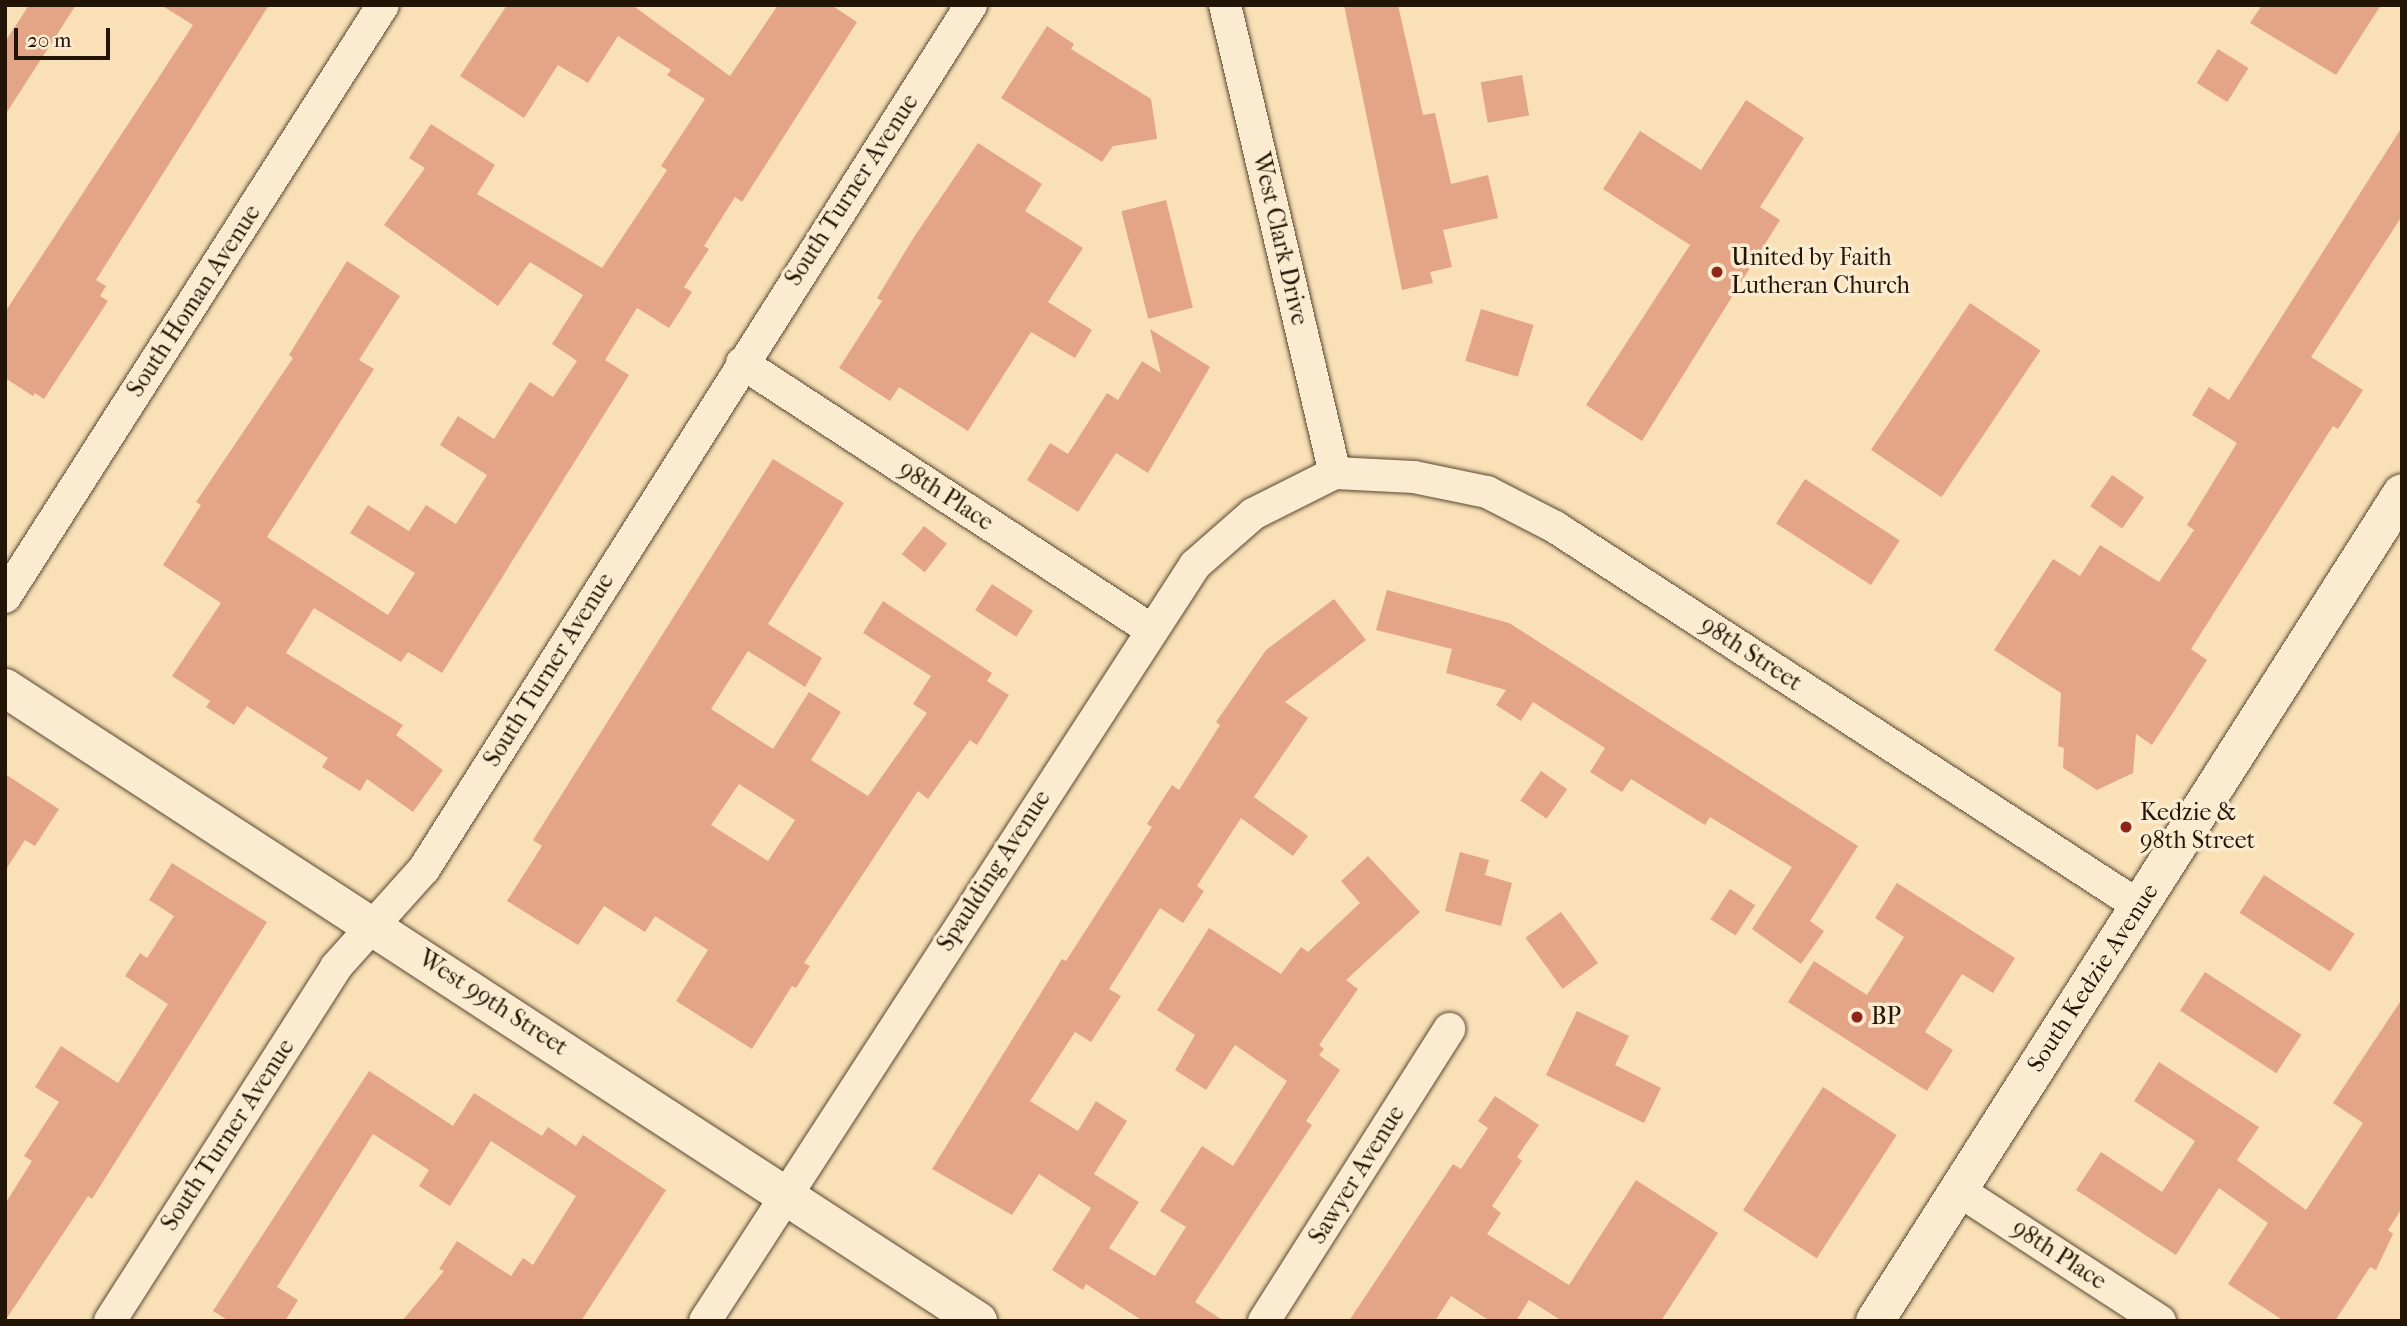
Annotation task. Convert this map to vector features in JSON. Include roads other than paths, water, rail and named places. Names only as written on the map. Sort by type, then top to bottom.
[{"type":"street","name":"South Homan Avenue","points":[[5,597],[383,5]]},
{"type":"street","name":"South Turner Avenue","points":[[110,1321],[336,967],[424,869],[971,5]]},
{"type":"street","name":"West Clark Drive","points":[[1225,5],[1335,473]]},
{"type":"street","name":"98th Place","points":[[742,363],[1150,629]]},
{"type":"street","name":"Spaulding Avenue","points":[[705,1321],[1150,629],[1195,565],[1253,514],[1335,473]]},
{"type":"street","name":"98th Street","points":[[1335,473],[1414,477],[1487,492],[1555,527],[2139,906]]},
{"type":"street","name":"South Kedzie Avenue","points":[[1875,1321],[2402,493]]},
{"type":"street","name":"West 99th Street","points":[[5,688],[374,925],[785,1197],[978,1321]]},
{"type":"street","name":"Sawyer Avenue","points":[[1264,1321],[1449,1029]]},
{"type":"street","name":"98th Place","points":[[1958,1190],[2160,1321]]},
{"type":"place","name":"United by Faith Lutheran Church","points":[[1717,272]]},
{"type":"place","name":"Kedzie & 98th Street","points":[[2126,827]]},
{"type":"place","name":"BP","points":[[1857,1017]]}]
